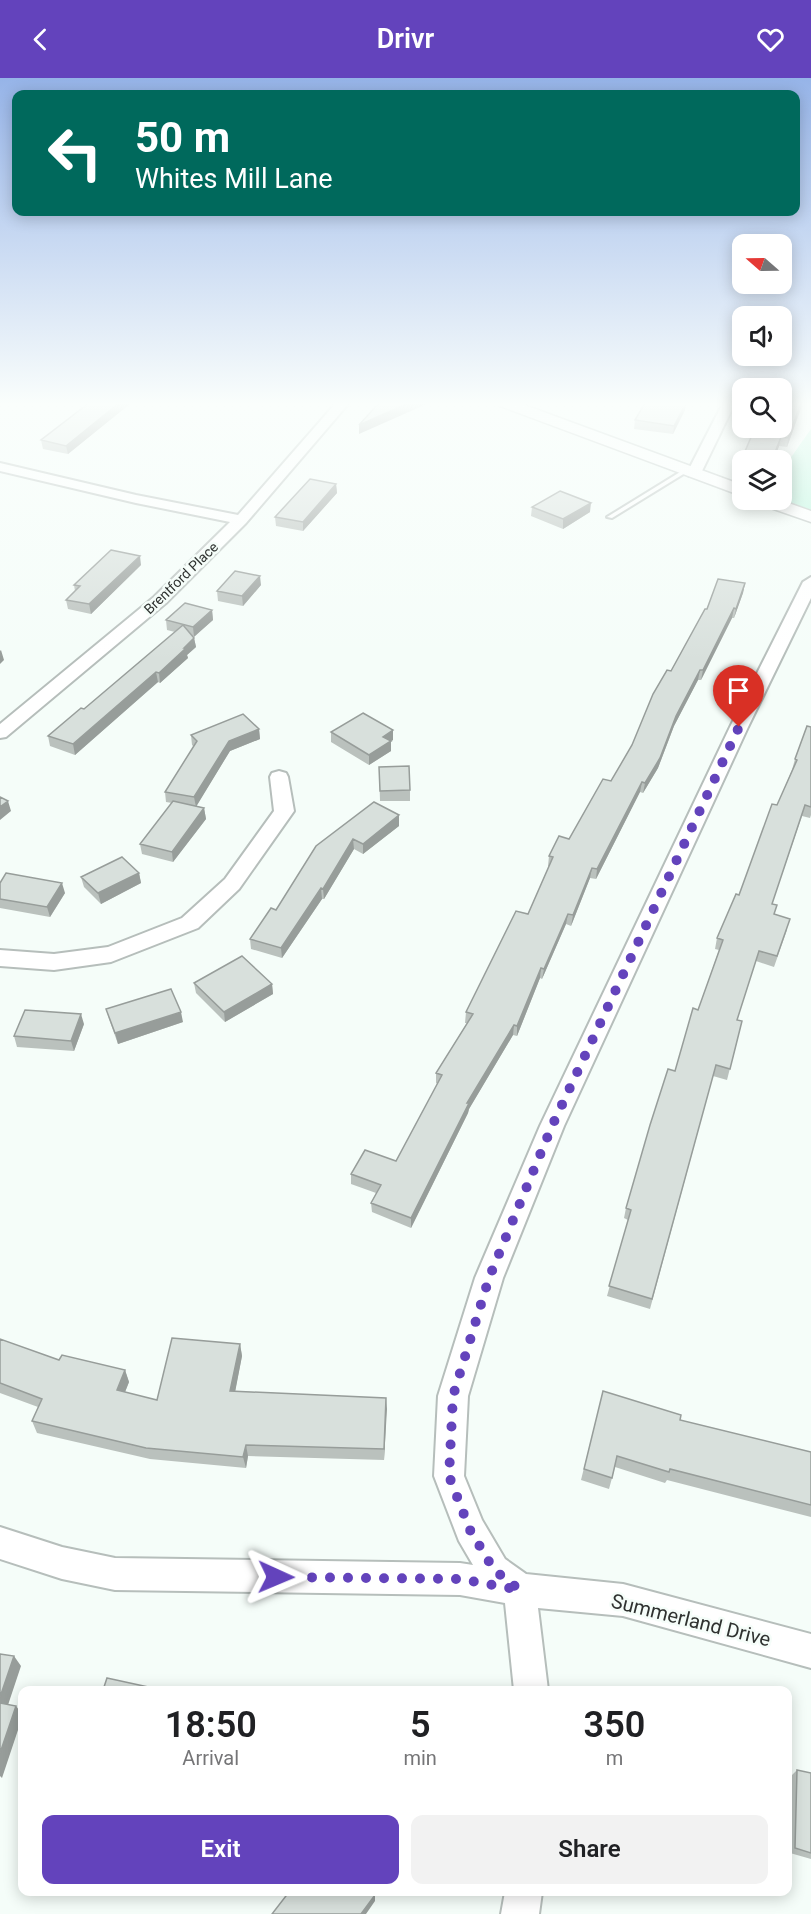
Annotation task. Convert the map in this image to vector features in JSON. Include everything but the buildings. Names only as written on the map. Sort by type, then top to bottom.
[{"type":"street","points":[[93,489],[241,520]]},
{"type":"street","name":"Brentford Place","points":[[0,733],[160,600],[241,520],[268,489]]},
{"type":"street","points":[[792,510],[811,517]]},
{"type":"street","points":[[531,1686],[520,1590],[494,1570],[470,1530],[449,1476],[453,1396],[489,1278],[552,1126],[739,727],[811,582]]},
{"type":"street","points":[[0,958],[54,962],[111,954],[190,923],[232,884],[284,811],[279,777]]},
{"type":"street","name":"Summerland Drive","points":[[0,1543],[62,1563],[116,1574],[460,1579],[520,1590],[623,1600],[811,1651]]},
{"type":"street","points":[[520,1914],[523,1896]]},
{"type":"lane","points":[[610,517],[659,489]]},
{"type":"green space","points":[[792,489],[811,489],[811,521],[782,510],[792,510]]},
{"type":"route","points":[[276,1577],[460,1579],[520,1590],[494,1570],[470,1530],[449,1476],[453,1396],[489,1278],[552,1126],[739,727]]}]
